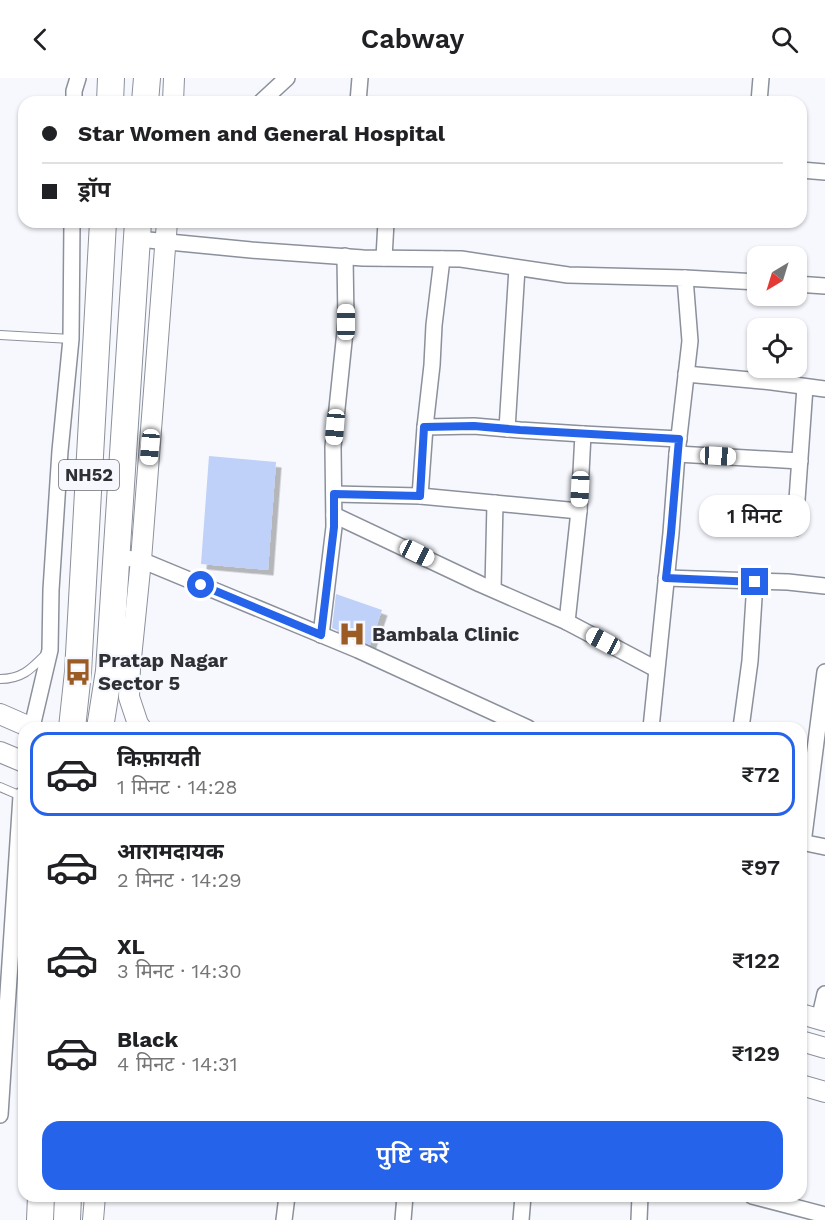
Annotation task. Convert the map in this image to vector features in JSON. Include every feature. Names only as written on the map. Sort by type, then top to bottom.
[{"type":"highway","points":[[110,96],[111,78]]},
{"type":"highway","points":[[146,96],[147,78]]},
{"type":"highway","name":"NH52","points":[[73,722],[78,672],[103,228]]},
{"type":"highway","name":"NH52","points":[[101,722],[129,558],[138,231]]},
{"type":"highway","points":[[40,1220],[41,1202]]},
{"type":"highway","points":[[67,1220],[68,1202]]},
{"type":"street","points":[[74,96],[78,78]]},
{"type":"street","points":[[172,96],[174,78]]},
{"type":"street","points":[[268,96],[287,78]]},
{"type":"street","points":[[358,96],[360,78]]},
{"type":"street","points":[[760,96],[761,78]]},
{"type":"street","points":[[807,170],[825,172]]},
{"type":"street","points":[[33,722],[50,650],[51,590],[60,452],[71,339],[72,228]]},
{"type":"street","points":[[137,722],[129,697],[129,558],[166,228]]},
{"type":"street","points":[[384,258],[386,228]]},
{"type":"street","points":[[138,231],[166,242],[345,256],[461,259],[568,275],[747,281]]},
{"type":"street","points":[[321,635],[334,527],[333,447],[346,322],[345,256]]},
{"type":"street","points":[[420,496],[424,427],[442,259]]},
{"type":"street","points":[[507,429],[517,268]]},
{"type":"street","points":[[652,722],[690,341],[685,278]]},
{"type":"street","points":[[807,285],[825,286]]},
{"type":"street","points":[[686,374],[825,389]]},
{"type":"street","points":[[795,528],[806,387]]},
{"type":"street","points":[[424,427],[474,426],[583,434],[800,461]]},
{"type":"street","points":[[567,622],[579,511],[583,434]]},
{"type":"street","points":[[334,494],[420,496],[579,511]]},
{"type":"street","points":[[494,589],[495,503]]},
{"type":"street","points":[[334,515],[567,622],[656,669]]},
{"type":"street","points":[[129,558],[358,650],[515,722]]},
{"type":"street","points":[[666,578],[788,582],[825,586]]},
{"type":"street","points":[[742,722],[750,661],[755,582]]},
{"type":"street","points":[[807,805],[825,672]]},
{"type":"street","points":[[0,714],[20,722]]},
{"type":"street","points":[[0,752],[18,760]]},
{"type":"street","points":[[0,1115],[18,842]]},
{"type":"street","points":[[807,843],[825,847]]},
{"type":"street","points":[[815,1018],[825,994]]},
{"type":"street","points":[[807,1043],[825,1048]]},
{"type":"street","points":[[807,1087],[825,1092]]},
{"type":"street","points":[[93,1220],[94,1202]]},
{"type":"street","points":[[284,1220],[286,1202]]},
{"type":"street","points":[[403,1220],[404,1202]]},
{"type":"street","points":[[521,1220],[522,1202]]},
{"type":"street","points":[[639,1220],[640,1202]]},
{"type":"street","points":[[775,1202],[825,1215]]},
{"type":"lane","points":[[0,334],[71,339]]},
{"type":"lane","points":[[0,679],[13,679],[28,671],[50,650]]},
{"type":"lane","points":[[0,787],[18,795]]},
{"type":"building","points":[[209,456],[276,462],[268,570],[201,564]]},
{"type":"building","points":[[336,594],[382,610],[370,645],[332,628]]},
{"type":"place","name":"Bambala Clinic","points":[[352,634]]},
{"type":"place","name":"Pratap Nagar Sector 5","points":[[78,672]]},
{"type":"route","points":[[201,585],[321,635],[334,527],[334,494],[420,496],[424,427],[474,426],[679,439],[666,578],[755,582]]}]
